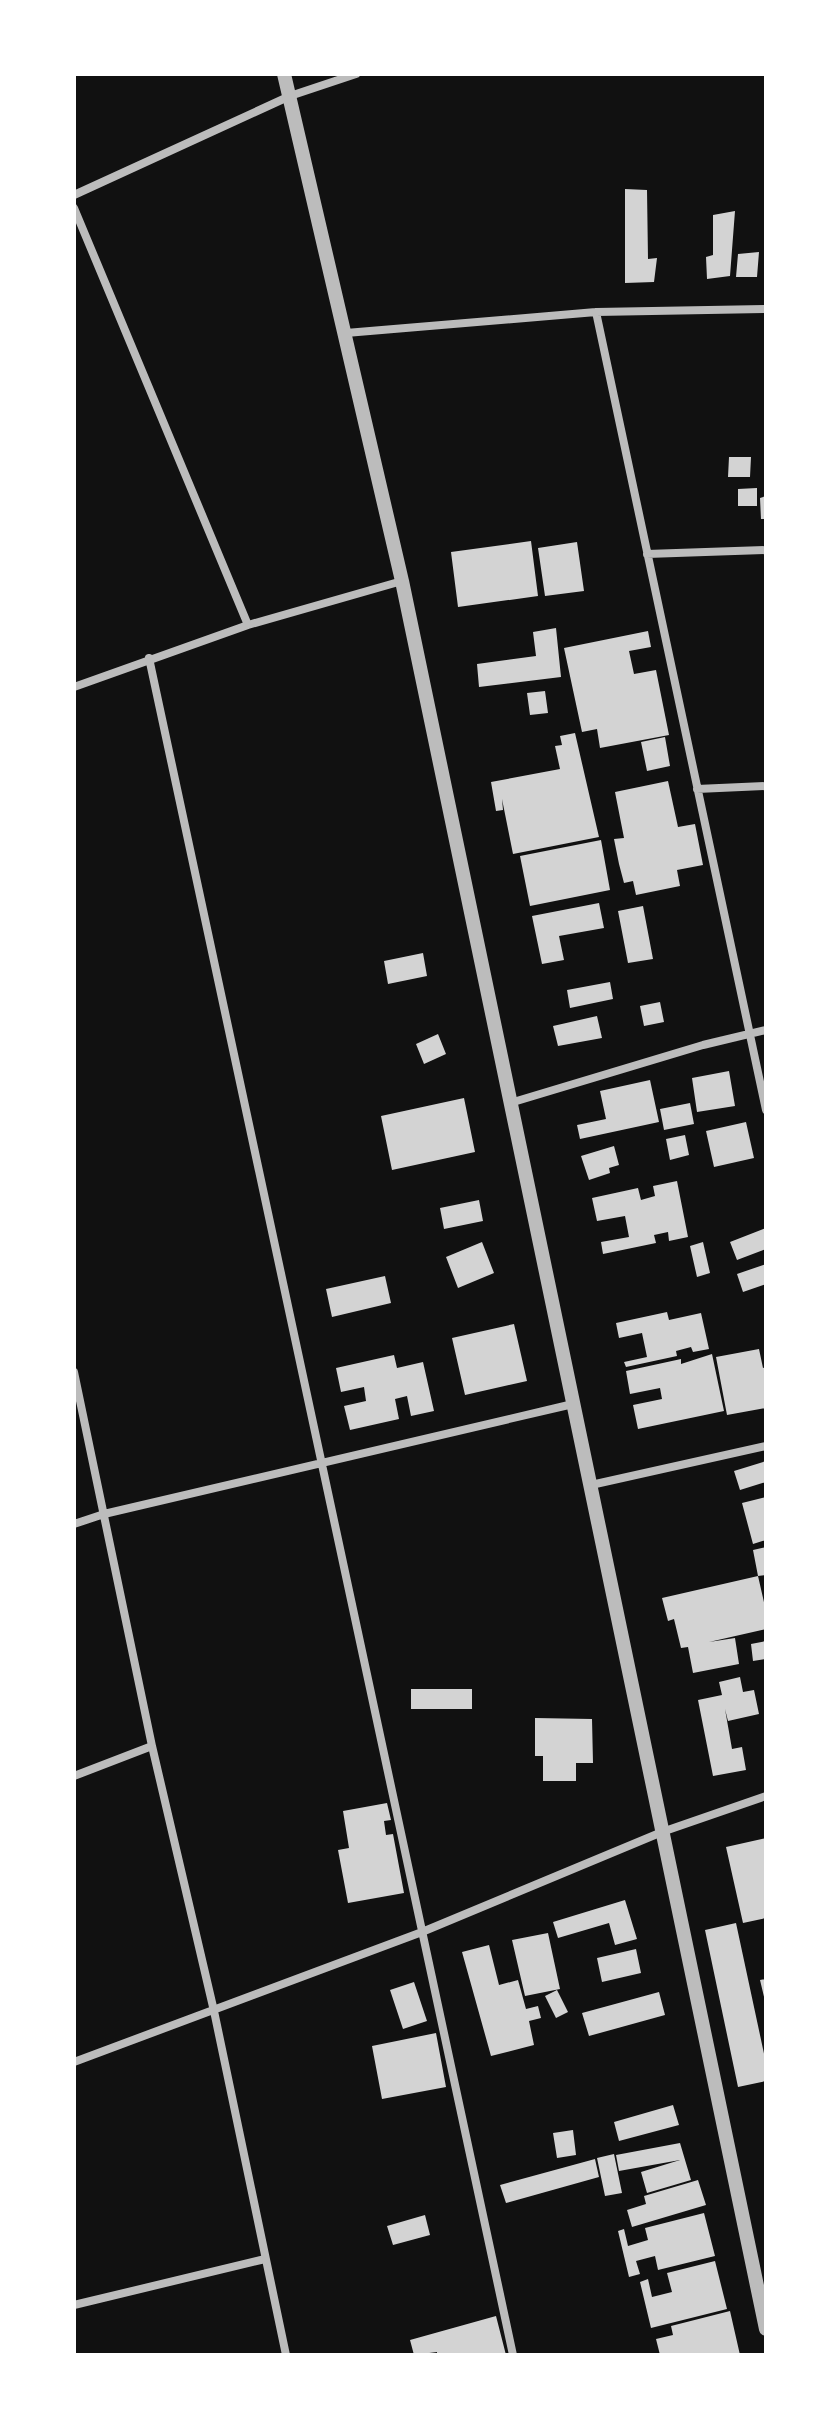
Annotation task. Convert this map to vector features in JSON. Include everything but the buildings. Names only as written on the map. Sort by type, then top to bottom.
[{"type":"street","points":[[284,74],[402,581],[766,2329]]},
{"type":"street","points":[[74,195],[290,96],[356,74]]},
{"type":"street","points":[[74,208],[248,625]]},
{"type":"street","points":[[346,333],[596,312],[766,309]]},
{"type":"street","points":[[596,312],[766,1110]]},
{"type":"street","points":[[647,554],[766,550]]},
{"type":"street","points":[[74,687],[248,625],[402,581]]},
{"type":"street","points":[[149,658],[513,2355]]},
{"type":"street","points":[[697,789],[766,786]]},
{"type":"street","points":[[510,1104],[703,1045],[766,1030]]},
{"type":"street","points":[[74,1372],[152,1746],[214,2011],[286,2355]]},
{"type":"street","points":[[74,1524],[104,1514],[573,1404]]},
{"type":"street","points":[[591,1485],[766,1446]]},
{"type":"street","points":[[74,1776],[152,1746]]},
{"type":"street","points":[[74,2062],[422,1932],[662,1832],[766,1796]]},
{"type":"street","points":[[74,2305],[265,2259]]}]
